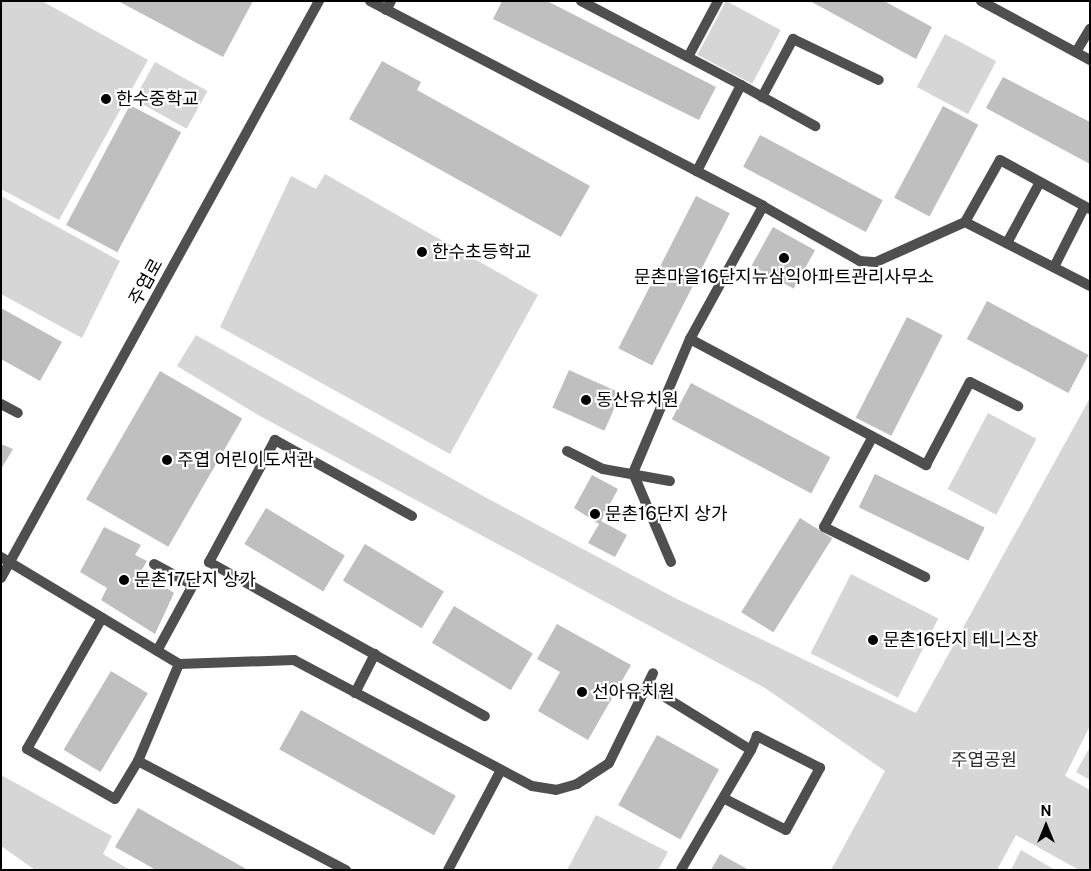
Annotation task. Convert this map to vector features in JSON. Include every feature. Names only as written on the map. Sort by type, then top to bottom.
[{"type":"street","name":"주엽로","points":[[1,578],[6,560],[319,1]]},
{"type":"street","points":[[370,1],[389,6],[763,206],[860,261],[876,262],[965,222],[1000,160],[1087,207],[1054,267]]},
{"type":"street","points":[[581,1],[815,126]]},
{"type":"street","points":[[688,57],[718,1]]},
{"type":"street","points":[[981,1],[1090,60]]},
{"type":"street","points":[[1076,52],[1090,29]]},
{"type":"street","points":[[762,97],[793,39],[879,80]]},
{"type":"street","points":[[696,171],[741,86]]},
{"type":"street","points":[[1008,243],[1040,182]]},
{"type":"street","points":[[671,562],[633,473],[690,338],[763,206]]},
{"type":"street","points":[[965,222],[1090,286]]},
{"type":"street","points":[[690,338],[872,438],[926,465],[970,382],[1018,406]]},
{"type":"street","points":[[1,404],[18,413]]},
{"type":"street","points":[[872,438],[824,526],[925,577]]},
{"type":"street","points":[[412,516],[275,440],[209,562],[485,716]]},
{"type":"street","points":[[567,451],[603,469],[670,481]]},
{"type":"street","points":[[6,560],[179,664],[294,660],[532,786],[556,790],[577,784],[609,763],[653,673]]},
{"type":"street","points":[[154,564],[193,585],[157,651]]},
{"type":"street","points":[[102,618],[27,748],[115,799],[138,761],[179,664]]},
{"type":"street","points":[[355,693],[375,654]]},
{"type":"street","points":[[647,686],[751,750]]},
{"type":"street","points":[[681,870],[725,799],[757,736],[820,768],[786,830],[725,799]]},
{"type":"street","points":[[138,761],[346,870]]},
{"type":"street","points":[[448,870],[501,770]]},
{"type":"green space","points":[[1,1],[42,1],[148,60],[59,220],[1,189]]},
{"type":"green space","points":[[726,1],[781,30],[752,84],[697,55]]},
{"type":"green space","points":[[945,34],[996,61],[968,114],[917,87]]},
{"type":"green space","points":[[155,62],[207,91],[187,129],[134,100]]},
{"type":"green space","points":[[325,174],[538,295],[450,454],[220,327],[291,176],[316,189]]},
{"type":"green space","points":[[1,196],[120,261],[82,338],[1,294]]},
{"type":"green space","name":"주엽공원","points":[[196,335],[483,496],[677,599],[916,713],[1090,398],[1090,726],[1065,776],[1090,790],[1090,870],[1079,870],[1016,835],[997,870],[831,870],[885,771],[765,688],[258,415],[177,366]]},
{"type":"green space","points":[[988,413],[1037,439],[996,515],[948,489]]},
{"type":"green space","name":"문촌16단지 테니스장","points":[[851,574],[938,618],[898,698],[811,653]]},
{"type":"green space","points":[[1090,747],[1090,780],[1076,772]]},
{"type":"green space","points":[[1,775],[112,836],[103,854],[130,870],[35,870],[1,846]]},
{"type":"green space","points":[[596,815],[668,852],[658,870],[567,870]]},
{"type":"green space","points":[[1021,850],[1055,870],[1011,870]]},
{"type":"building","points":[[118,1],[253,1],[223,57]]},
{"type":"building","points":[[502,1],[547,1],[716,87],[699,120],[493,19]]},
{"type":"building","points":[[810,1],[884,1],[932,27],[916,59]]},
{"type":"building","points":[[382,61],[421,82],[417,90],[590,186],[561,237],[349,119]]},
{"type":"building","points":[[1003,77],[1090,122],[1090,164],[986,108]]},
{"type":"building","points":[[130,105],[181,132],[117,252],[66,225]]},
{"type":"building","points":[[943,106],[978,125],[929,217],[894,198]]},
{"type":"building","points":[[760,135],[883,200],[866,232],[743,167]]},
{"type":"building","points":[[696,196],[730,213],[652,366],[618,348]]},
{"type":"building","name":"문촌마을16단지뉴삼익아파트관리사무소","points":[[773,227],[815,250],[794,289],[752,265]]},
{"type":"building","points":[[987,301],[1089,355],[1068,393],[967,339]]},
{"type":"building","points":[[1,308],[62,342],[40,381],[1,359]]},
{"type":"building","points":[[907,317],[943,335],[891,436],[856,418]]},
{"type":"building","name":"동산유치원","points":[[569,370],[621,393],[604,431],[552,407]]},
{"type":"building","name":"주엽 어린이도서관","points":[[160,371],[242,418],[168,547],[86,499]]},
{"type":"building","points":[[691,383],[831,457],[811,493],[672,419]]},
{"type":"building","points":[[1,444],[13,449],[1,469]]},
{"type":"building","points":[[875,474],[985,527],[968,561],[859,507]]},
{"type":"building","name":"문촌16단지 상가","points":[[592,475],[618,489],[601,521],[627,535],[615,557],[588,543],[599,524],[574,508]]},
{"type":"building","points":[[266,508],[345,555],[323,591],[244,544]]},
{"type":"building","points":[[800,518],[832,538],[773,632],[741,612]]},
{"type":"building","name":"문촌17단지 상가","points":[[104,527],[141,545],[135,555],[147,561],[141,571],[174,593],[155,634],[101,600],[107,588],[80,572]]},
{"type":"building","points":[[365,544],[444,591],[422,628],[343,581]]},
{"type":"building","points":[[454,606],[533,653],[511,690],[432,643]]},
{"type":"building","name":"선아유치원","points":[[557,624],[631,665],[588,740],[538,711],[560,672],[537,659]]},
{"type":"building","points":[[111,671],[148,693],[100,772],[64,750]]},
{"type":"building","points":[[301,710],[456,796],[434,835],[279,749]]},
{"type":"building","points":[[657,735],[719,769],[680,839],[618,805]]},
{"type":"building","points":[[138,808],[248,870],[156,870],[115,847]]},
{"type":"building","points":[[720,854],[749,870],[711,870]]},
{"type":"place","name":"한수중학교","points":[[106,99]]},
{"type":"place","name":"한수초등학교","points":[[422,252]]},
{"type":"place","name":"문촌마을16단지뉴삼익아파트관리사무소","points":[[784,258]]},
{"type":"place","name":"동산유치원","points":[[586,400]]},
{"type":"place","name":"주엽 어린이도서관","points":[[167,460]]},
{"type":"place","name":"문촌16단지 상가","points":[[595,514]]},
{"type":"place","name":"문촌17단지 상가","points":[[124,580]]},
{"type":"place","name":"문촌16단지 테니스장","points":[[873,640]]},
{"type":"place","name":"선아유치원","points":[[582,692]]}]
